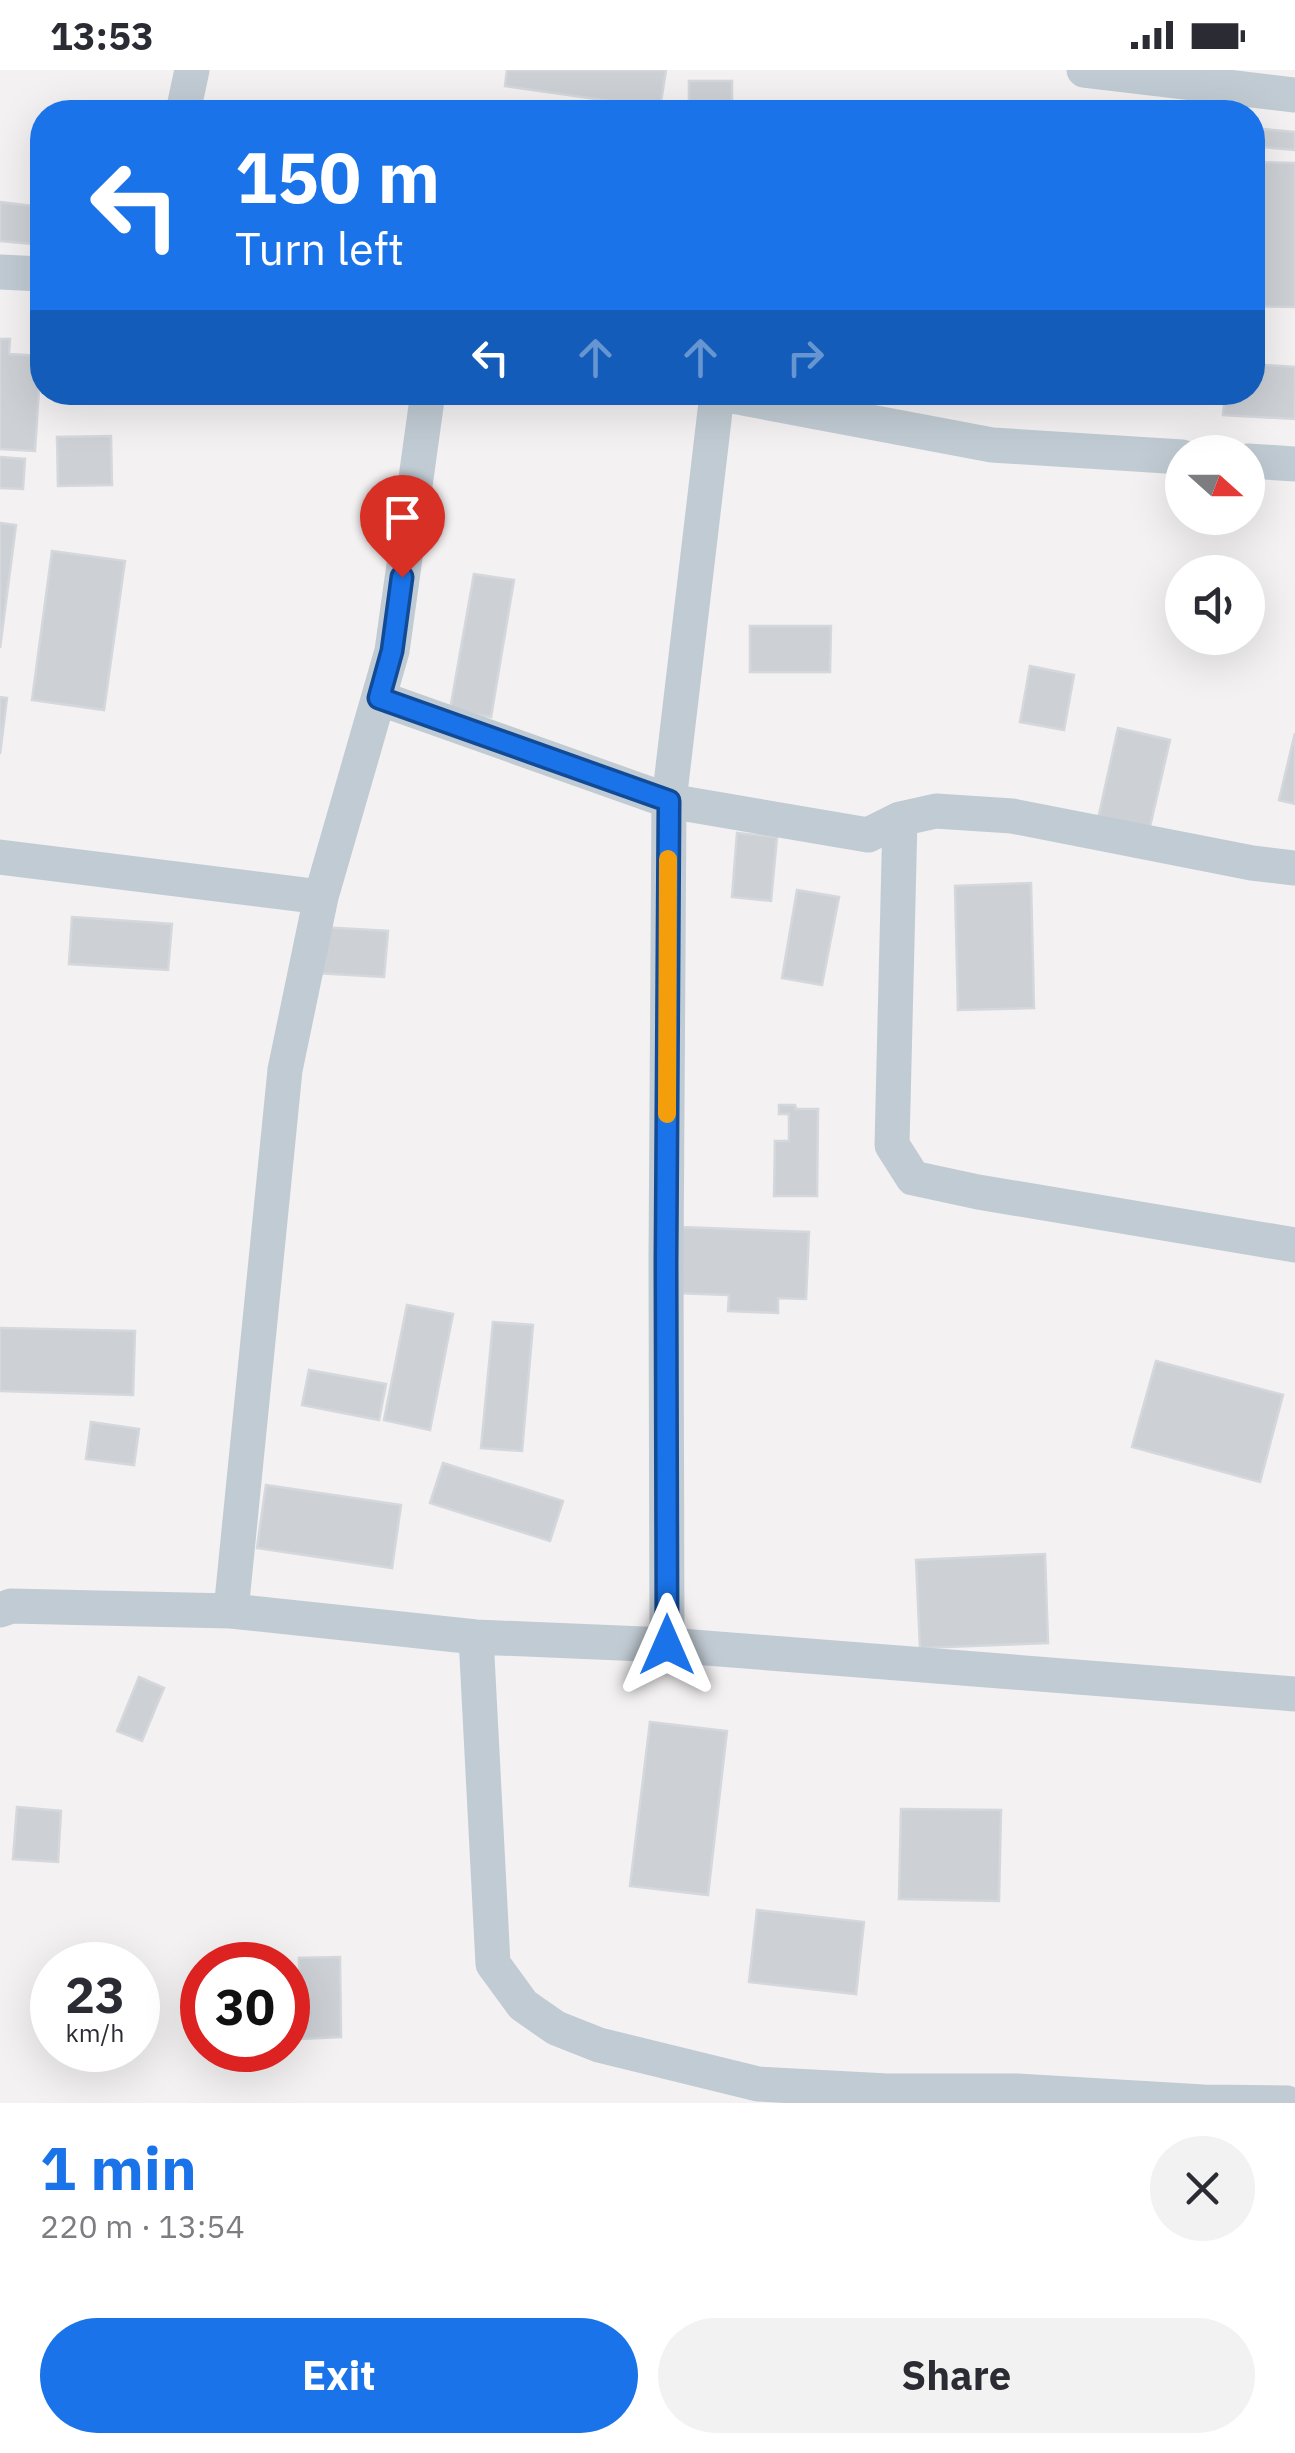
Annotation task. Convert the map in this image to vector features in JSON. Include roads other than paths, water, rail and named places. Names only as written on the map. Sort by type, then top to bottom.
[{"type":"street","points":[[186,100],[192,70]]},
{"type":"street","points":[[1084,70],[1295,94]]},
{"type":"street","points":[[0,272],[30,273]]},
{"type":"street","points":[[231,1611],[286,1070],[322,897],[392,651],[426,405]]},
{"type":"street","points":[[667,1645],[669,801],[713,405]]},
{"type":"street","points":[[778,405],[992,445],[1165,456]]},
{"type":"street","points":[[1265,462],[1295,464]]},
{"type":"street","points":[[379,698],[669,801],[868,835],[900,819],[936,811],[1012,816],[1295,868]]},
{"type":"street","points":[[900,819],[892,1144],[912,1178],[1295,1246]]},
{"type":"street","points":[[0,857],[322,897]]},
{"type":"street","points":[[0,1610],[12,1606],[231,1611],[476,1637],[667,1645],[1295,1694]]},
{"type":"street","points":[[476,1637],[493,1964],[523,2005],[556,2028],[599,2045],[758,2084],[887,2092],[1018,2091],[1287,2103]]}]
